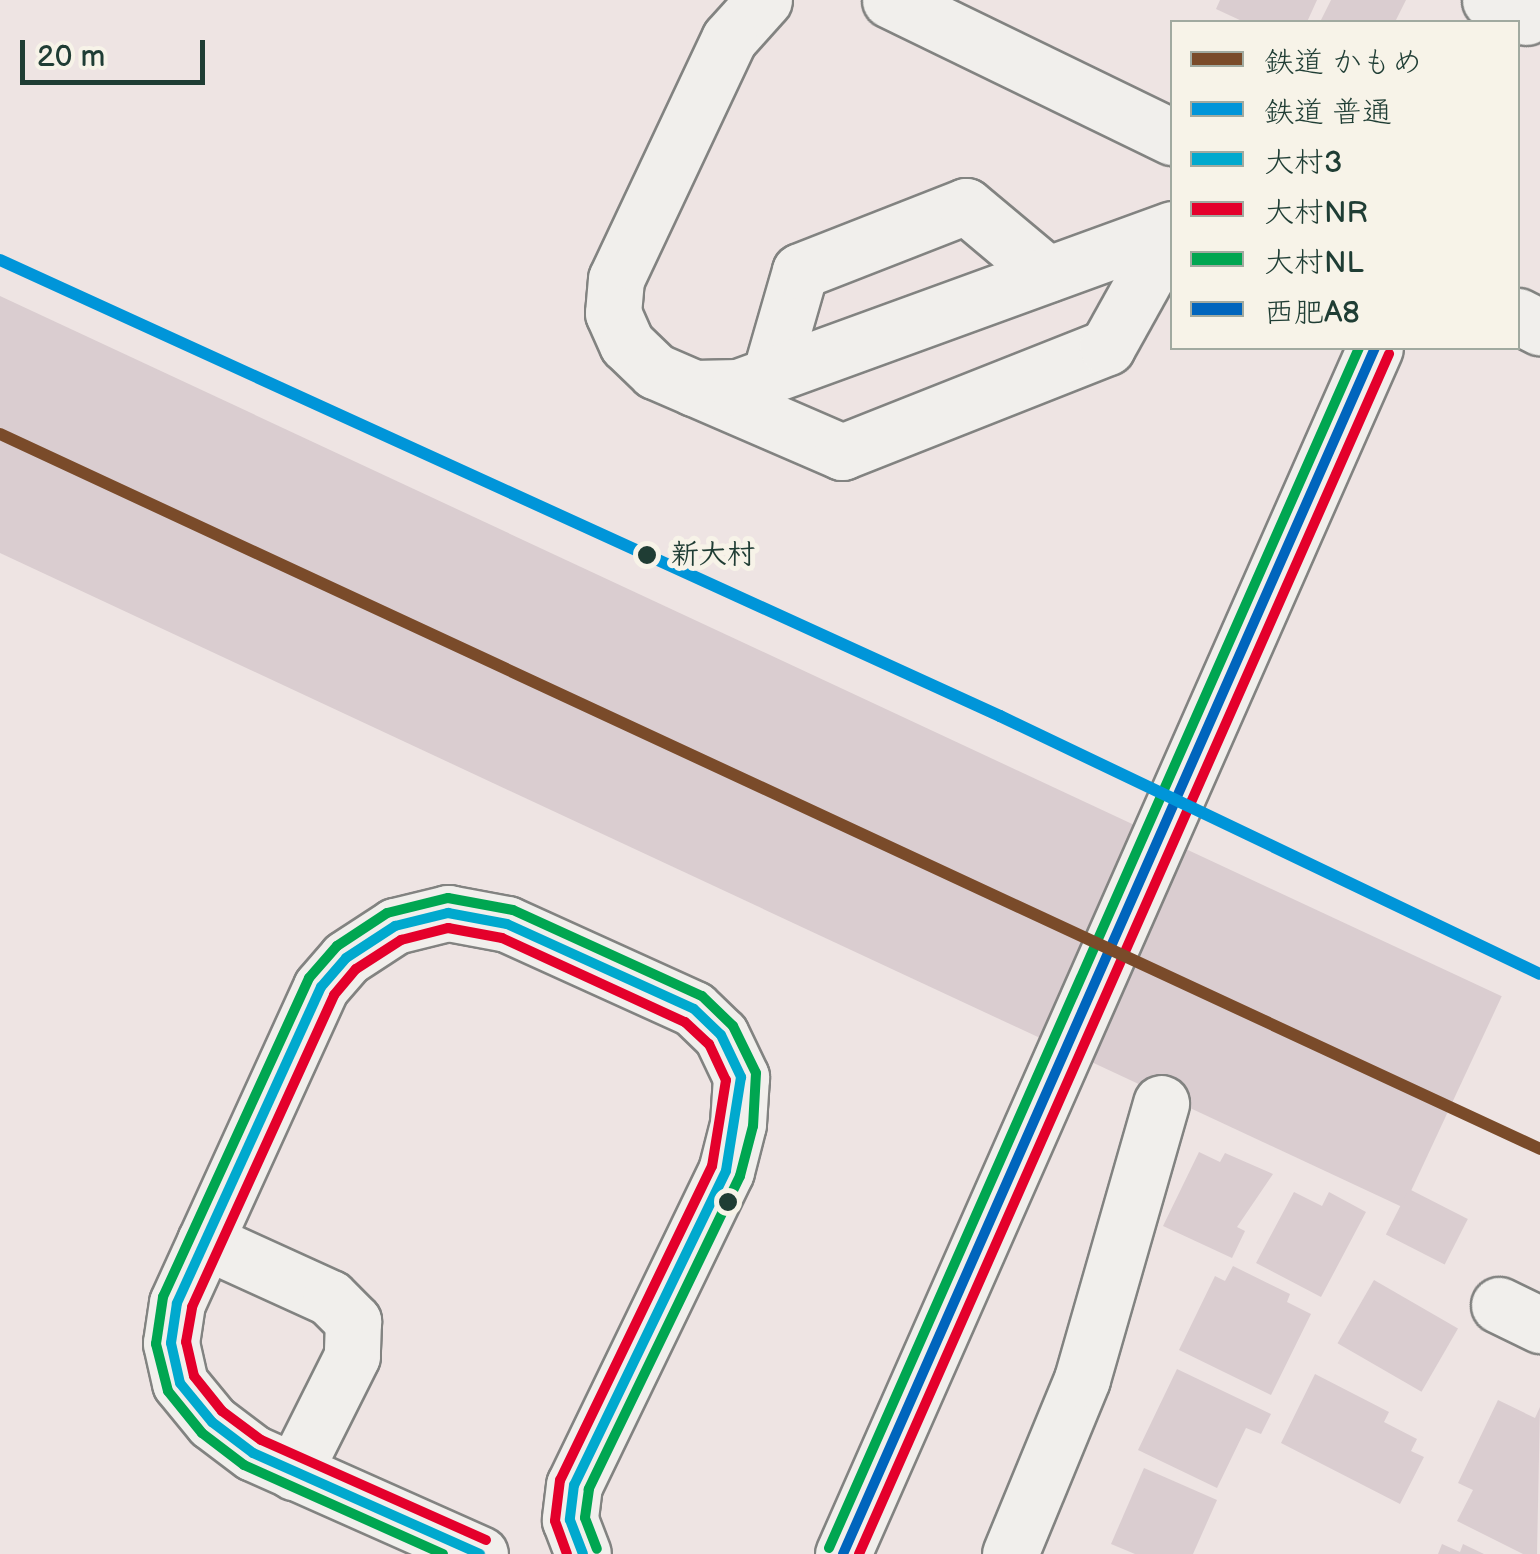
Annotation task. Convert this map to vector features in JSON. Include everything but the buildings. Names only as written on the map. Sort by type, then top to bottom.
[{"type":"street","points":[[764,0],[729,40],[616,279],[613,313],[627,344],[656,372],[842,452],[1107,348],[1170,233]]},
{"type":"street","points":[[890,0],[1170,135]]},
{"type":"street","points":[[770,375],[800,271],[966,206],[1046,274]]},
{"type":"street","points":[[694,388],[738,386],[1170,230]]},
{"type":"street","points":[[843,1554],[1374,350]]},
{"type":"street","points":[[480,1554],[294,1472],[212,1422],[180,1383],[171,1344],[177,1304],[321,987],[346,958],[394,926],[448,912],[508,924],[694,1008],[721,1036],[740,1077],[738,1124],[716,1193],[574,1485],[570,1520],[583,1554]]},
{"type":"street","points":[[1010,1554],[1082,1379],[1160,1103]]},
{"type":"street","points":[[205,1241],[330,1298],[353,1321],[352,1356],[294,1472]]},
{"type":"rail line","name":"普通","points":[[0,260],[1000,716],[1540,974]]},
{"type":"rail line","name":"かもめ","points":[[0,434],[1540,1149]]},
{"type":"transit line","name":"大村NL","points":[[829,1548],[1358,350]]},
{"type":"transit line","name":"西肥A8","points":[[843,1554],[1374,350]]},
{"type":"transit line","name":"大村NR","points":[[859,1554],[1389,354]]},
{"type":"transit line","name":"大村NL","points":[[443,1554],[244,1465],[202,1433],[168,1391],[156,1344],[163,1297],[309,978],[337,946],[387,913],[448,898],[513,910],[702,996],[733,1026],[756,1073],[753,1126],[740,1176],[589,1489],[585,1518],[597,1549]]},
{"type":"transit line","name":"大村3","points":[[480,1554],[253,1453],[212,1422],[180,1383],[171,1343],[177,1303],[321,987],[346,958],[395,926],[448,913],[507,924],[694,1009],[721,1035],[741,1077],[726,1171],[574,1485],[570,1520],[583,1554]]},
{"type":"transit line","name":"大村NR","points":[[486,1540],[261,1440],[222,1411],[194,1376],[186,1342],[192,1307],[334,995],[356,969],[401,940],[448,928],[502,938],[685,1022],[709,1044],[726,1080],[712,1166],[560,1480],[555,1521],[567,1554]]},
{"type":"place","name":"新大村","points":[[647,555]]}]
